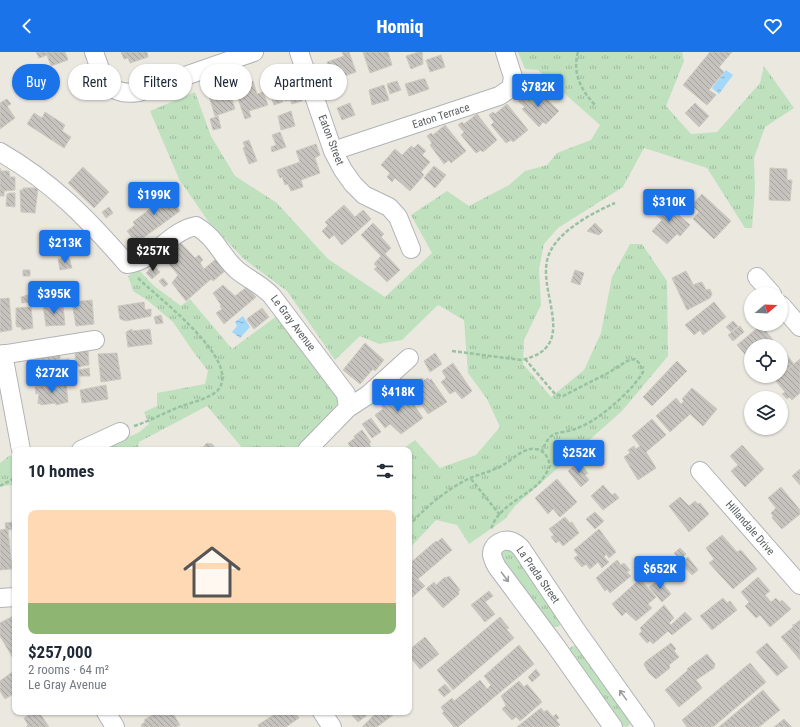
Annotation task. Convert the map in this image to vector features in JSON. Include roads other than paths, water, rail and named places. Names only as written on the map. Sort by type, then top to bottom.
[{"type":"street","points":[[94,52],[104,80],[119,92],[138,92],[254,52]]},
{"type":"street","name":"Eaton Street","points":[[299,52],[333,151],[352,184],[364,195],[390,207],[398,217],[411,249]]},
{"type":"street","name":"Eaton Terrace","points":[[333,151],[499,96],[511,88],[513,77],[505,52]]},
{"type":"street","name":"Le Gray Avenue","points":[[0,152],[29,170],[72,204],[94,225],[127,264],[136,263],[148,256],[178,232],[187,228],[196,226],[208,232],[228,261],[237,270],[272,296],[346,394],[348,408]]},
{"type":"street","points":[[757,277],[766,287]]},
{"type":"street","points":[[788,313],[800,327]]},
{"type":"street","points":[[20,447],[2,354],[95,340]]},
{"type":"street","points":[[310,447],[348,408],[368,395],[409,358]]},
{"type":"street","points":[[88,447],[120,432]]},
{"type":"street","name":"Hillandale Drive","points":[[700,471],[800,585]]},
{"type":"street","name":"La Prada Street","points":[[555,645],[497,567],[492,555],[492,549],[497,544],[504,541],[514,542],[521,548],[576,630],[645,727]]},
{"type":"street","points":[[0,598],[12,597]]},
{"type":"street","points":[[576,630],[555,645],[613,727]]},
{"type":"street","points":[[108,715],[116,727]]},
{"type":"street","points":[[324,715],[332,727]]},
{"type":"water","points":[[726,70],[733,75],[719,94],[712,88]]},
{"type":"water","points":[[243,316],[250,327],[240,338],[232,332],[237,326],[235,322]]}]
